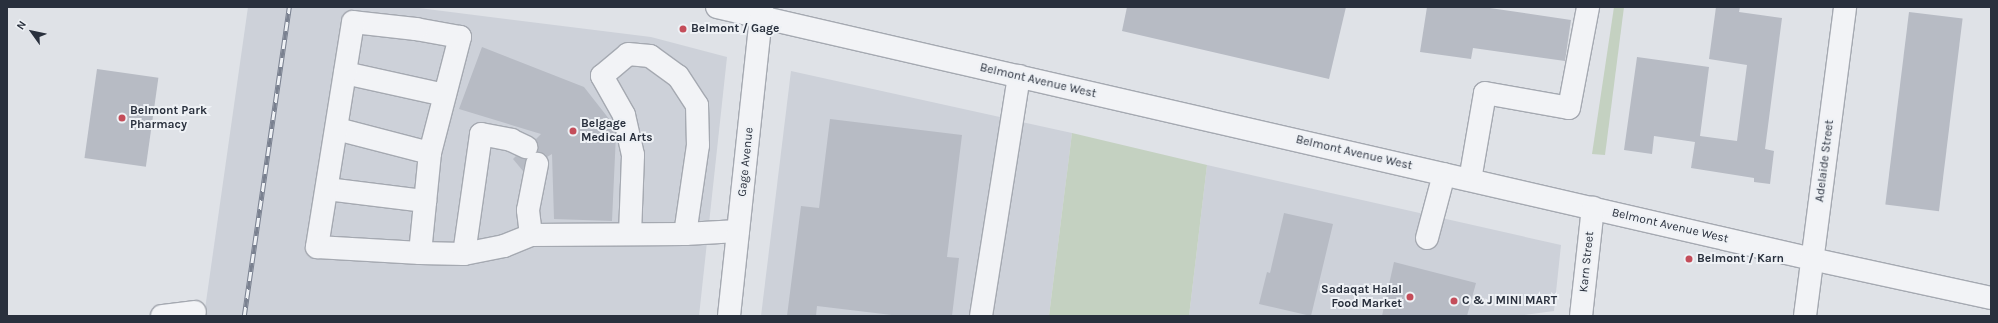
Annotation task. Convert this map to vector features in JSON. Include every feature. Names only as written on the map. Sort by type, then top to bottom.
[{"type":"street","name":"Belmont Avenue West","points":[[717,7],[762,12],[1019,76],[1991,298]]},
{"type":"street","points":[[1470,180],[1485,93],[1569,108],[1588,7]]},
{"type":"street","name":"Adelaide Street","points":[[1805,316],[1845,7]]},
{"type":"street","name":"Gage Avenue","points":[[729,316],[762,12]]},
{"type":"street","points":[[420,253],[430,153],[460,37],[416,29],[353,22],[317,247],[420,253],[464,254],[504,246],[530,234],[685,234],[738,231]]},
{"type":"street","points":[[630,234],[633,155],[624,115],[602,76],[628,54],[650,56],[678,76],[697,105],[698,145],[685,234]]},
{"type":"street","points":[[345,73],[444,95]]},
{"type":"street","points":[[981,316],[1019,76]]},
{"type":"street","points":[[337,129],[430,153]]},
{"type":"street","points":[[464,254],[481,134],[511,140],[531,156],[528,210],[530,234]]},
{"type":"street","points":[[1427,238],[1444,174]]},
{"type":"street","points":[[327,189],[425,201]]},
{"type":"street","name":"Karn Street","points":[[1581,316],[1593,208]]},
{"type":"street","points":[[162,316],[195,312]]},
{"type":"shaded area","points":[[248,7],[411,7],[651,37],[727,57],[699,316],[204,316]]},
{"type":"shaded area","points":[[791,71],[1072,133],[1049,316],[761,316]]},
{"type":"shaded area","points":[[1207,165],[1561,245],[1554,311],[1517,316],[1189,316]]},
{"type":"green space","points":[[1614,7],[1624,7],[1605,155],[1592,154]]},
{"type":"green space","points":[[1072,133],[1207,165],[1189,316],[1049,316]]},
{"type":"building","points":[[1127,7],[1346,7],[1329,79],[1122,31]]},
{"type":"building","points":[[1427,7],[1483,7],[1571,20],[1565,61],[1473,48],[1471,59],[1420,52]]},
{"type":"building","points":[[1716,7],[1740,7],[1739,12],[1782,18],[1765,149],[1774,151],[1770,184],[1754,182],[1754,178],[1691,168],[1695,142],[1654,136],[1652,154],[1624,150],[1637,57],[1709,67],[1700,136],[1737,141],[1747,65],[1709,59]]},
{"type":"building","points":[[1909,12],[1963,19],[1939,211],[1885,205]]},
{"type":"building","name":"Belgage Medical Arts","points":[[482,47],[584,87],[613,124],[616,134],[612,221],[554,219],[552,154],[547,157],[545,154],[537,152],[538,146],[536,139],[541,134],[459,109]]},
{"type":"building","name":"Belmont Park Pharmacy","points":[[97,69],[158,78],[146,167],[84,158]]},
{"type":"building","points":[[830,119],[962,135],[947,257],[959,258],[952,316],[900,316],[817,306],[816,316],[787,316],[801,206],[819,208]]},
{"type":"building","points":[[516,156],[526,159],[523,171],[513,159]]},
{"type":"building","points":[[1284,213],[1333,224],[1311,316],[1259,304],[1267,272],[1270,273]]},
{"type":"building","points":[[1394,262],[1476,283],[1467,316],[1382,316]]},
{"type":"railway","points":[[244,316],[289,7]]},
{"type":"place","name":"Belmont / Gage","points":[[683,29]]},
{"type":"place","name":"Belmont Park Pharmacy","points":[[122,118]]},
{"type":"place","name":"Belgage Medical Arts","points":[[573,131]]},
{"type":"place","name":"Belmont / Karn","points":[[1689,259]]},
{"type":"place","name":"Sadaqat Halal Food Market","points":[[1410,297]]},
{"type":"place","name":"C & J MINI MART","points":[[1454,301]]}]
